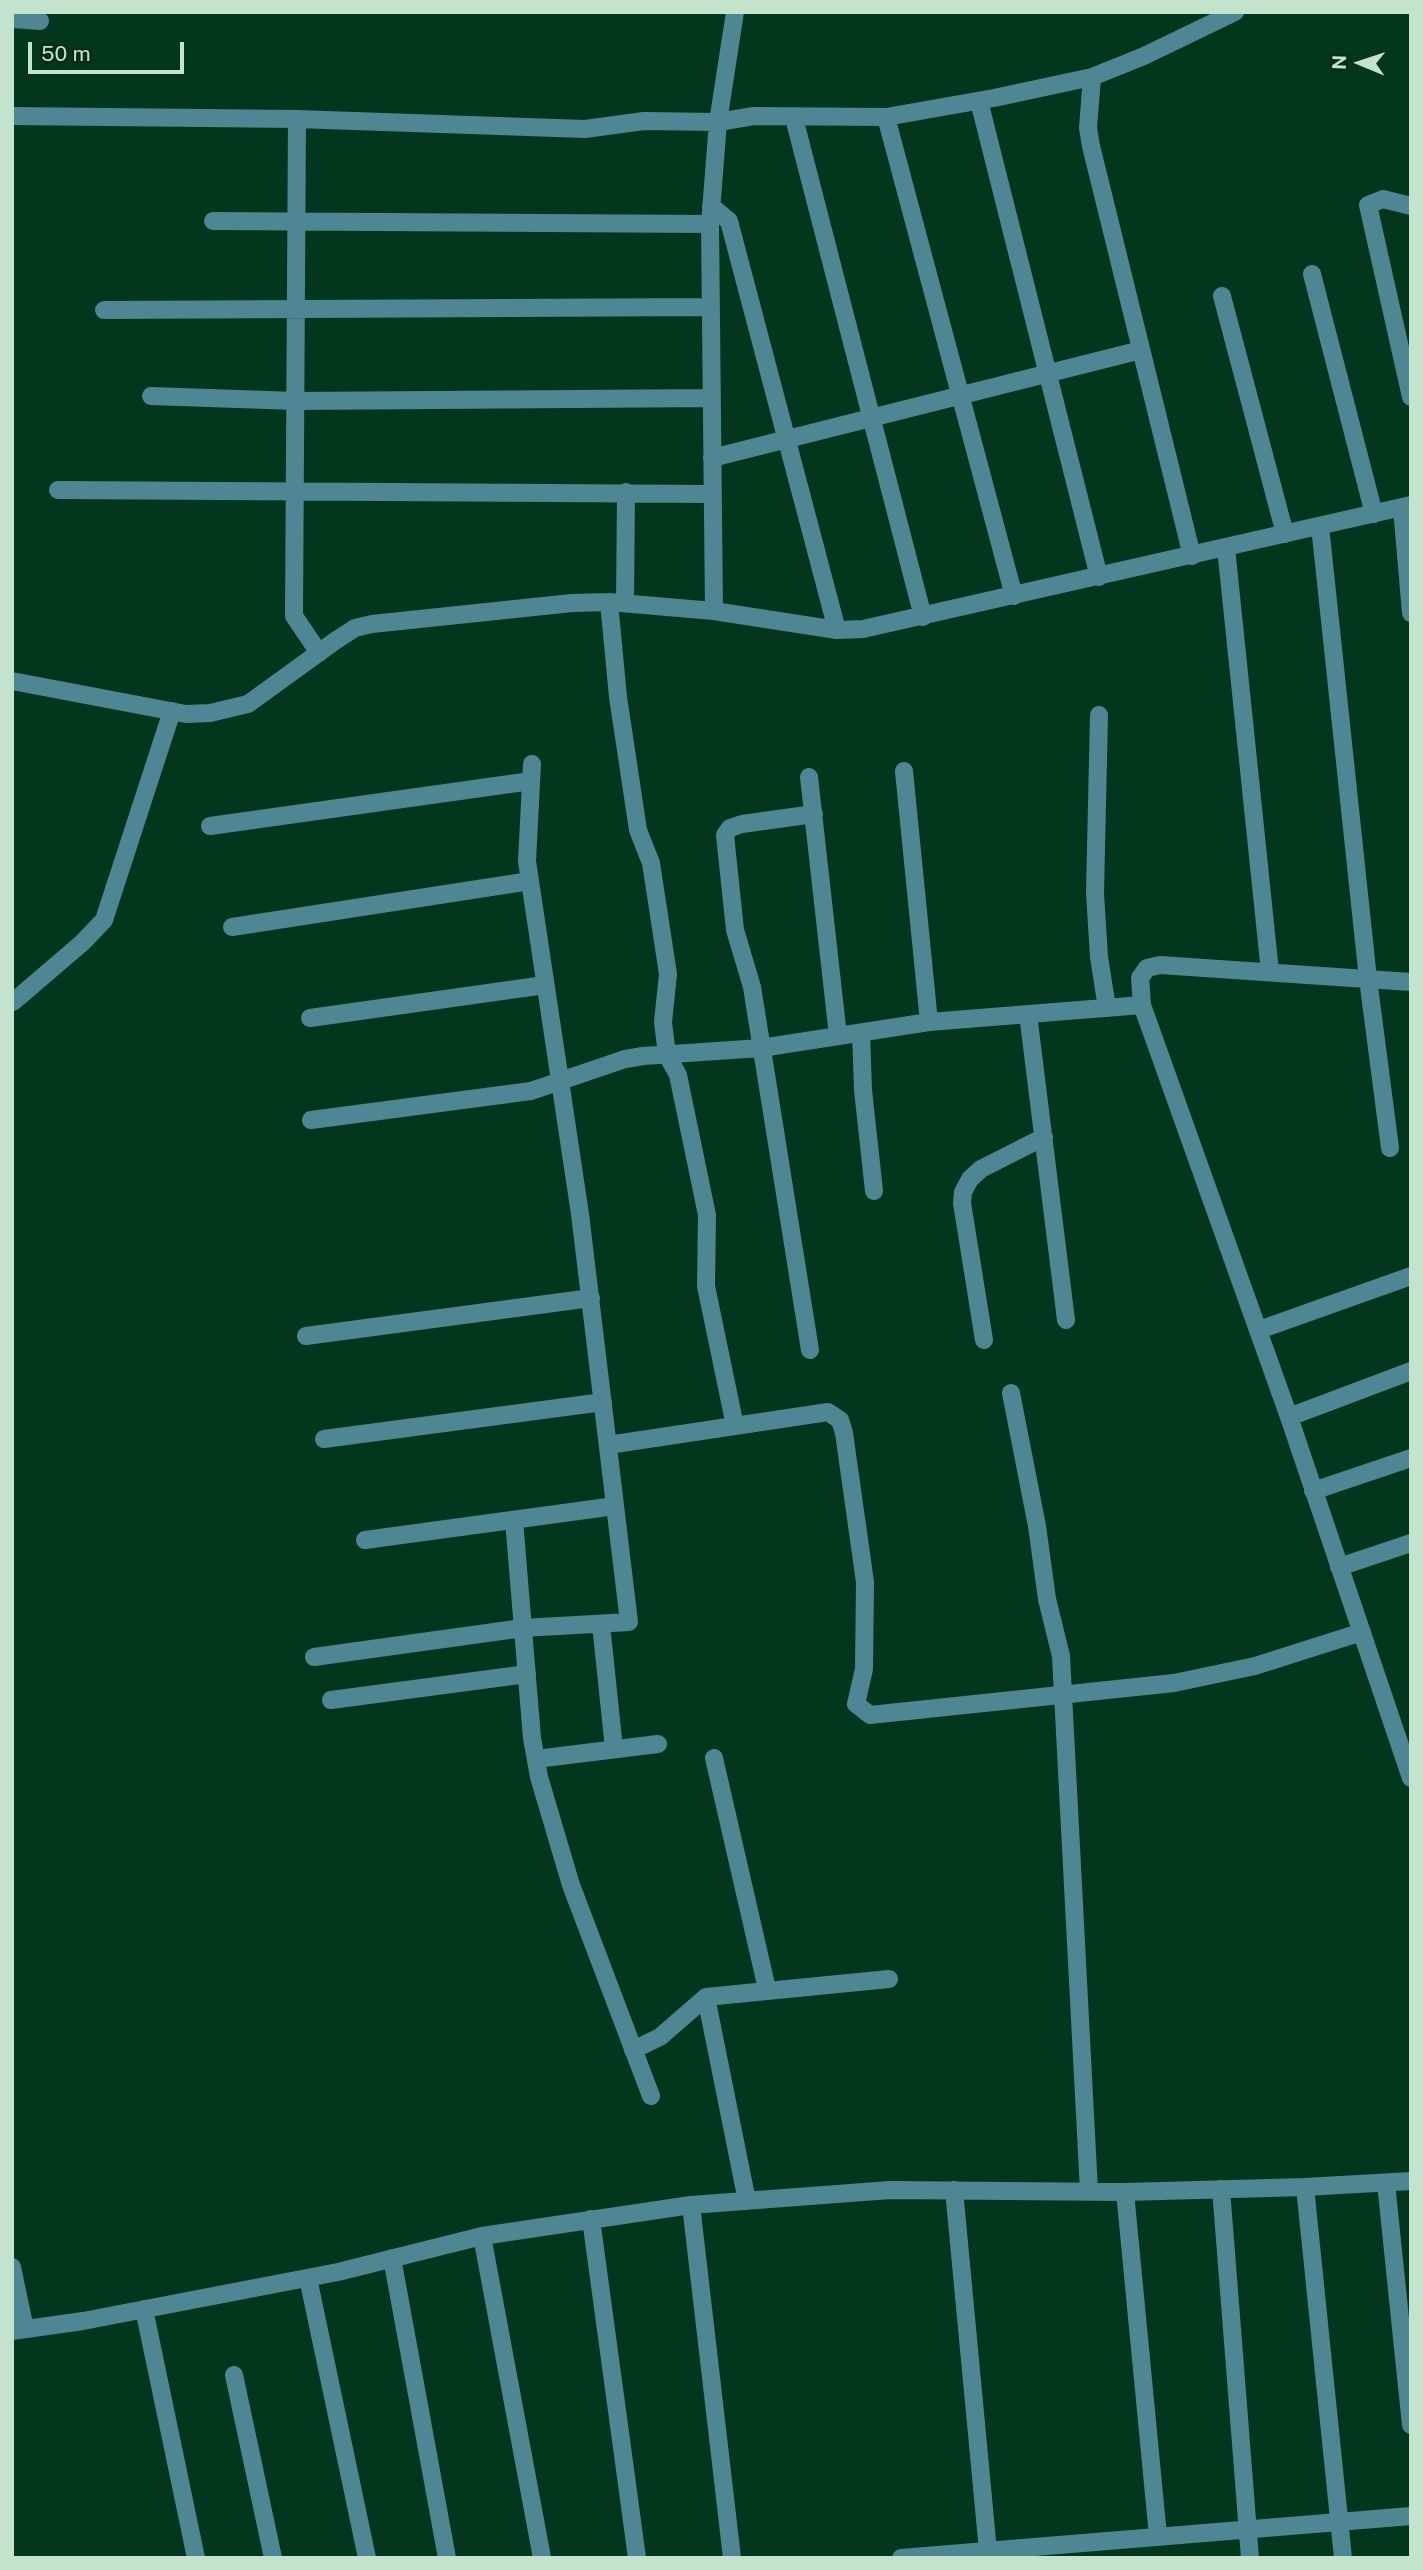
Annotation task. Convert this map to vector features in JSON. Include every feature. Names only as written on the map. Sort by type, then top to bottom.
[{"type":"street","points":[[714,611],[710,206],[718,122],[735,12]]},
{"type":"street","points":[[12,116],[297,119],[584,129],[664,120],[718,122],[754,116],[886,117],[1092,77],[1144,56],[1236,12]]},
{"type":"street","points":[[12,19],[40,21]]},
{"type":"street","points":[[1092,77],[1088,128],[1192,556]]},
{"type":"street","points":[[979,101],[1099,577]]},
{"type":"street","points":[[886,117],[1014,596]]},
{"type":"street","points":[[794,118],[923,617]]},
{"type":"street","points":[[297,119],[294,616],[319,653]]},
{"type":"street","points":[[1411,206],[1383,199],[1368,205],[1411,397]]},
{"type":"street","points":[[710,206],[729,221],[836,630]]},
{"type":"street","points":[[213,221],[710,224]]},
{"type":"street","points":[[1312,274],[1374,514]]},
{"type":"street","points":[[1222,296],[1285,534]]},
{"type":"street","points":[[104,310],[710,307]]},
{"type":"street","points":[[712,458],[1141,350]]},
{"type":"street","points":[[151,396],[296,401],[712,398]]},
{"type":"street","points":[[58,490],[713,494]]},
{"type":"street","points":[[626,492],[617,603],[618,697],[638,830],[651,863],[668,974],[663,1023],[667,1055],[678,1075],[707,1215],[706,1286],[735,1426]]},
{"type":"street","points":[[12,681],[172,711],[211,713],[248,704],[355,628],[372,624],[572,603],[617,603],[714,611],[836,630],[863,629],[1406,506],[1411,613]]},
{"type":"street","points":[[1320,526],[1368,979],[1390,1147]]},
{"type":"street","points":[[1226,548],[1270,972]]},
{"type":"street","points":[[13,1002],[82,943],[104,920],[172,711]]},
{"type":"street","points":[[1099,715],[1095,894],[1099,957],[1107,1008]]},
{"type":"street","points":[[904,771],[929,1022]]},
{"type":"street","points":[[210,826],[532,773],[527,861],[591,1298],[629,1622],[523,1628],[314,1657]]},
{"type":"street","points":[[809,777],[838,1036]]},
{"type":"street","points":[[810,1350],[752,987],[735,930],[725,835],[730,828],[742,824],[814,814]]},
{"type":"street","points":[[232,927],[530,881]]},
{"type":"street","points":[[1411,982],[1160,965],[1147,968],[1140,978],[1142,1005],[1259,1330],[1411,1778]]},
{"type":"street","points":[[310,1018],[545,985]]},
{"type":"street","points":[[311,1120],[531,1091],[625,1059],[761,1048],[929,1022],[1142,1005]]},
{"type":"street","points":[[1028,1014],[1066,1320]]},
{"type":"street","points":[[861,1032],[863,1090],[874,1191]]},
{"type":"street","points":[[984,1340],[962,1203],[963,1192],[970,1179],[981,1169],[1044,1137]]},
{"type":"street","points":[[1259,1330],[1411,1276]]},
{"type":"street","points":[[306,1336],[591,1298]]},
{"type":"street","points":[[1289,1417],[1411,1371]]},
{"type":"street","points":[[1011,1392],[1037,1527],[1047,1600],[1061,1656],[1089,2191]]},
{"type":"street","points":[[324,1439],[603,1402]]},
{"type":"street","points":[[608,1445],[828,1412],[840,1420],[865,1582],[864,1669],[856,1703],[870,1715],[1174,1683],[1217,1675],[1362,1632]]},
{"type":"street","points":[[1313,1491],[1411,1458]]},
{"type":"street","points":[[366,1540],[615,1506]]},
{"type":"street","points":[[514,1520],[536,1759],[571,1885],[651,2096]]},
{"type":"street","points":[[1339,1567],[1411,1543]]},
{"type":"street","points":[[601,1624],[614,1749]]},
{"type":"street","points":[[331,1700],[527,1674]]},
{"type":"street","points":[[536,1759],[658,1744]]},
{"type":"street","points":[[714,1758],[767,1989]]},
{"type":"street","points":[[633,2050],[660,2037],[706,1997],[889,1979]]},
{"type":"street","points":[[706,1997],[747,2201]]},
{"type":"street","points":[[12,2266],[18,2330],[308,2278],[482,2236],[691,2205],[890,2190],[1125,2192],[1305,2188],[1411,2181]]},
{"type":"street","points":[[1385,2183],[1411,2425]]},
{"type":"street","points":[[1305,2188],[1343,2558]]},
{"type":"street","points":[[1221,2189],[1250,2558]]},
{"type":"street","points":[[954,2190],[988,2551]]},
{"type":"street","points":[[1125,2192],[1157,2536]]},
{"type":"street","points":[[691,2205],[732,2558]]},
{"type":"street","points":[[591,2219],[638,2558]]},
{"type":"street","points":[[482,2236],[542,2558]]},
{"type":"street","points":[[392,2258],[447,2558]]},
{"type":"street","points":[[308,2278],[367,2558]]},
{"type":"street","points":[[144,2309],[196,2558]]},
{"type":"street","points":[[234,2375],[273,2558]]},
{"type":"street","points":[[901,2558],[1411,2516]]}]
